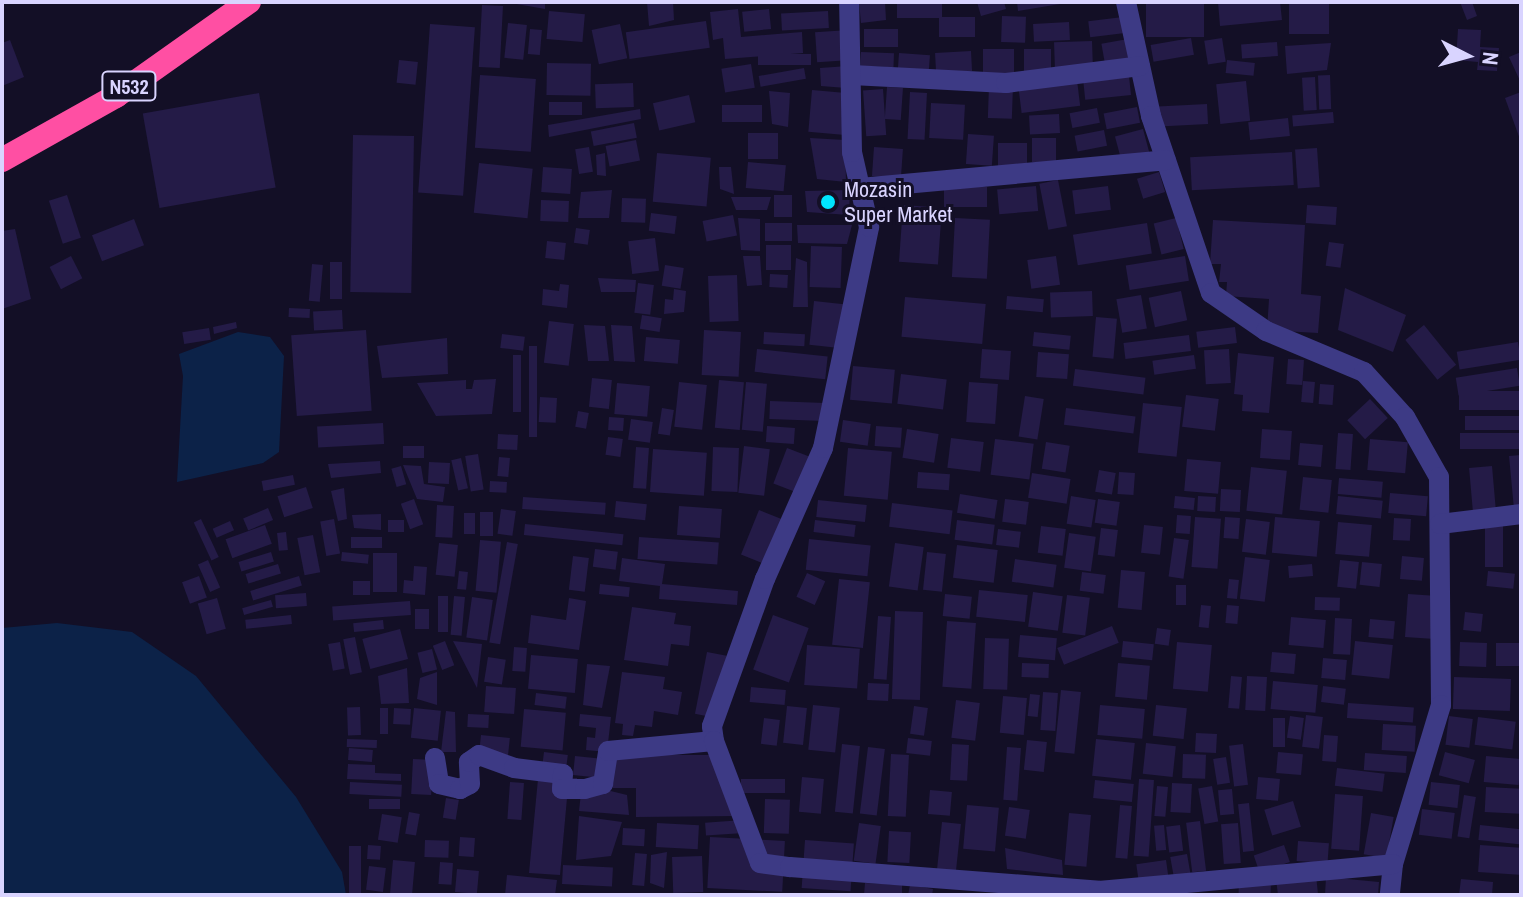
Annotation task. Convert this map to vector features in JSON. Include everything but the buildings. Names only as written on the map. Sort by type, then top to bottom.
[{"type":"highway","name":"N532","points":[[2,160],[116,96],[249,2]]},
{"type":"street","points":[[849,2],[852,152],[869,227],[823,448],[765,579],[712,726],[714,741],[760,863],[1099,891],[1393,864]]},
{"type":"street","points":[[1126,2],[1166,160],[1211,293],[1266,331],[1364,372],[1405,417],[1439,477],[1441,705],[1393,864],[1390,895]]},
{"type":"street","points":[[852,75],[1006,83],[1140,66]]},
{"type":"street","points":[[860,188],[1166,160]]},
{"type":"street","points":[[1440,524],[1521,514]]},
{"type":"street","points":[[435,758],[439,784],[460,789],[470,784],[469,762],[479,755],[514,768],[563,774],[562,789],[585,789],[603,784],[608,751],[714,741]]},
{"type":"water","points":[[238,332],[270,337],[284,356],[279,452],[263,463],[177,482],[183,376],[179,354]]},
{"type":"water","points":[[57,623],[132,632],[196,676],[296,797],[342,872],[346,895],[2,895],[2,628]]},
{"type":"place","name":"Mozasin Super Market","points":[[828,202]]}]
